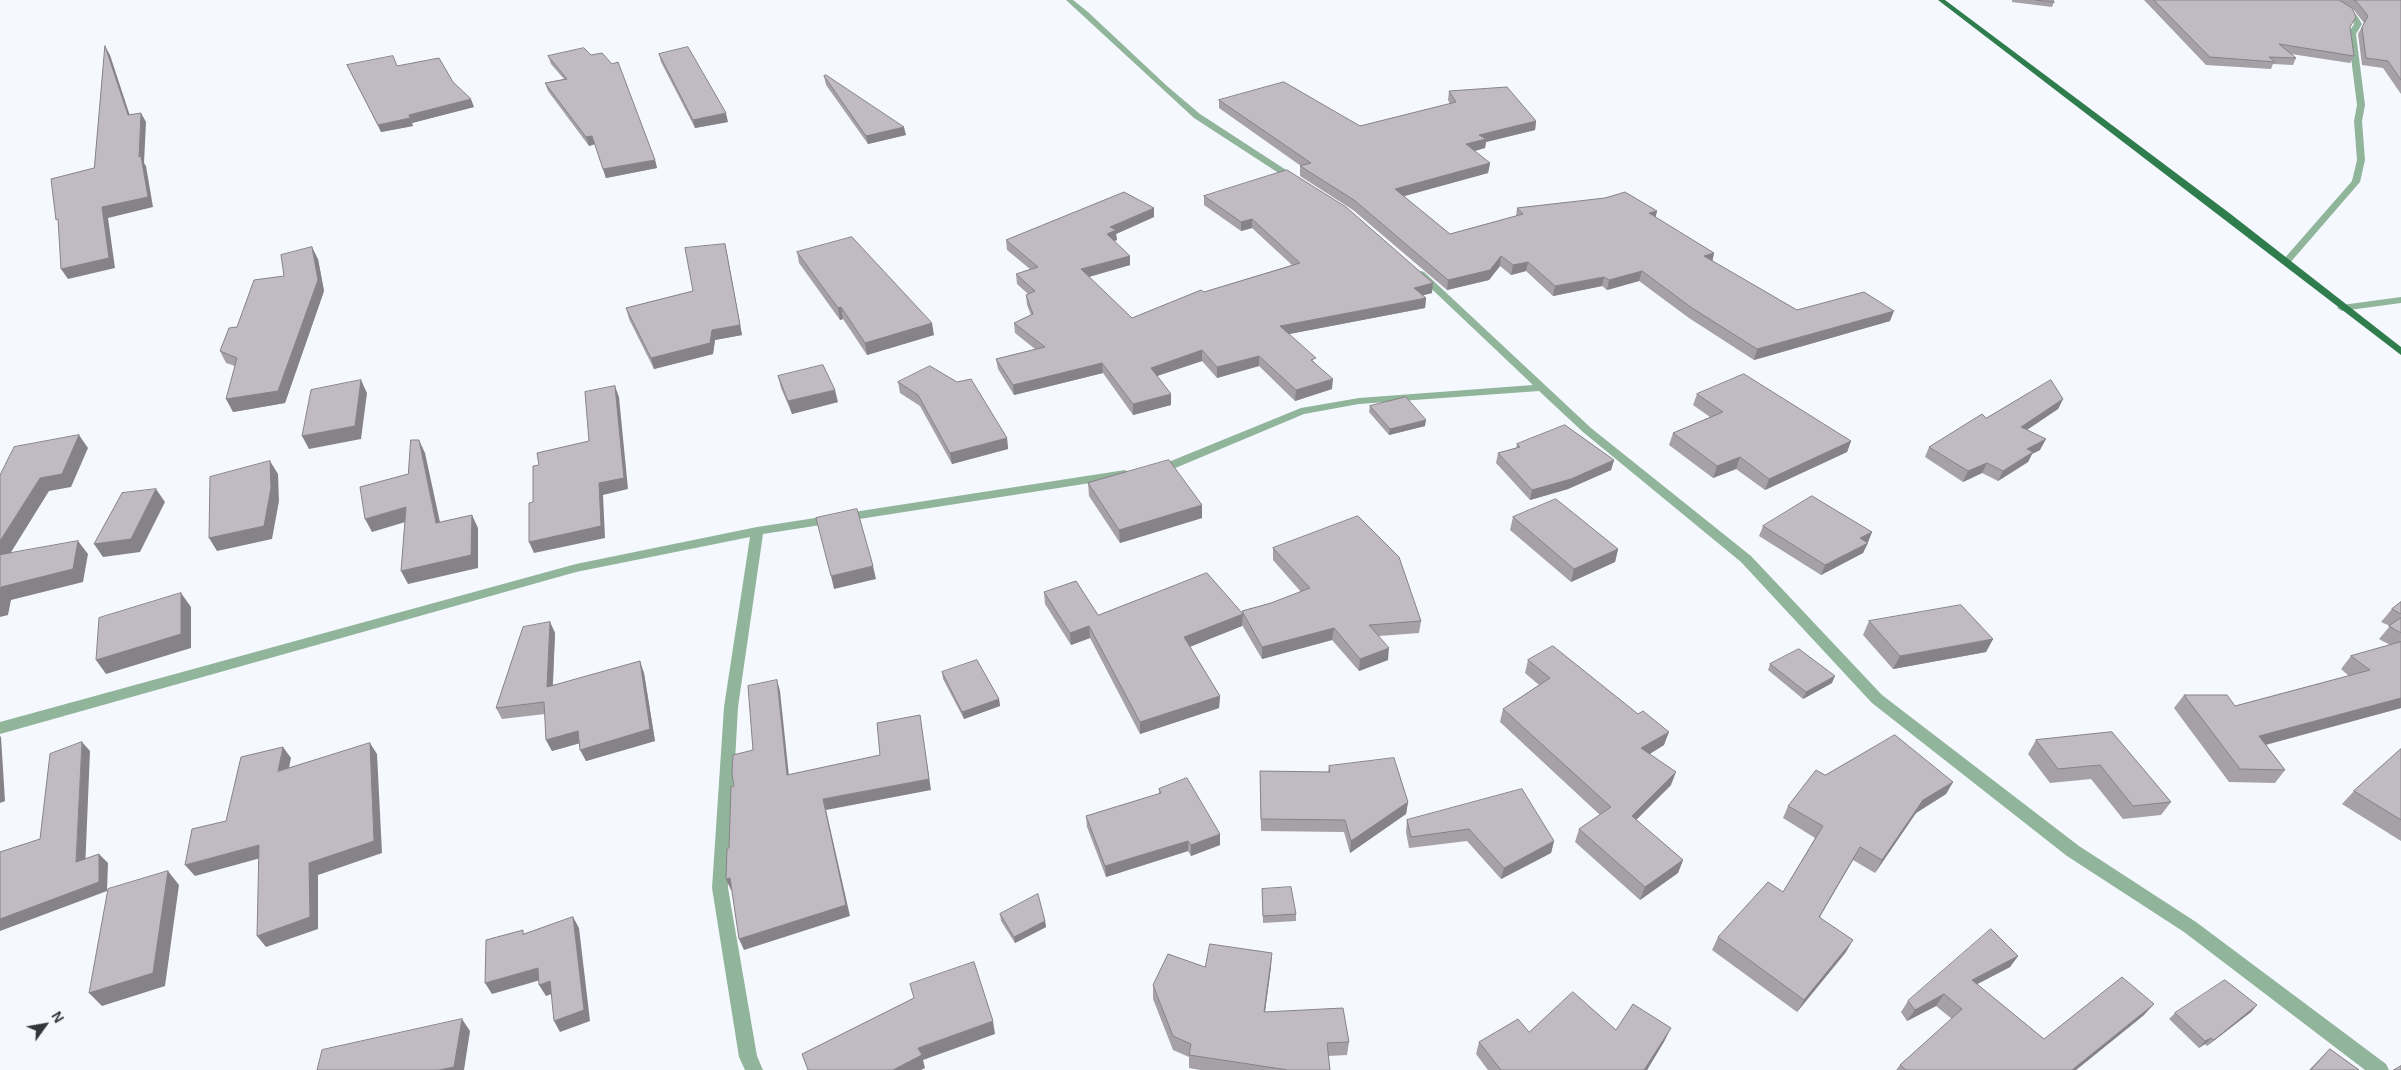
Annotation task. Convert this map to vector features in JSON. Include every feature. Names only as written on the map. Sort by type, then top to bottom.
[{"type":"main road","points":[[1941,0],[2286,262],[2342,308],[2401,352]]},
{"type":"street","points":[[1069,0],[1084,11],[1134,60],[1197,116],[1310,189]]},
{"type":"street","points":[[2286,262],[2356,182],[2361,160],[2358,121],[2361,105],[2352,34],[2358,24],[2353,13],[2330,0]]},
{"type":"street","points":[[1409,264],[1496,342],[1540,388],[1588,430],[1746,559],[1877,699],[2073,851],[2190,927],[2380,1070]]},
{"type":"street","points":[[2342,308],[2401,300]]},
{"type":"street","points":[[0,728],[576,568],[757,531],[1169,466],[1301,411],[1359,401],[1540,388]]},
{"type":"street","points":[[754,1070],[748,1057],[720,888],[731,707],[757,531]]},
{"type":"building","points":[[2036,0],[2053,0],[2054,2]]},
{"type":"building","points":[[2154,0],[2339,0],[2352,8],[2356,17],[2350,27],[2354,56],[2279,44],[2296,58],[2269,57],[2275,62],[2210,57]]},
{"type":"building","points":[[2354,0],[2401,0],[2401,80],[2388,61],[2366,58],[2362,27],[2368,16]]},
{"type":"building","points":[[105,46],[128,115],[141,113],[139,157],[141,156],[148,197],[102,207],[109,258],[61,269],[58,219],[56,220],[51,179],[94,168]]},
{"type":"building","points":[[688,47],[726,113],[693,120],[659,54]]},
{"type":"building","points":[[584,48],[591,55],[602,53],[612,64],[618,62],[655,160],[603,169],[592,136],[586,137],[545,83],[567,79],[548,56]]},
{"type":"building","points":[[393,56],[397,66],[439,58],[453,82],[471,99],[409,115],[410,118],[378,125],[347,65]]},
{"type":"building","points":[[826,75],[904,127],[866,136],[824,76]]},
{"type":"building","points":[[1284,82],[1360,126],[1456,102],[1449,91],[1507,87],[1536,121],[1479,135],[1486,139],[1466,144],[1490,163],[1395,189],[1450,234],[1523,214],[1517,208],[1605,198],[1625,192],[1657,211],[1649,213],[1714,253],[1704,256],[1797,310],[1864,292],[1894,311],[1757,349],[1692,308],[1642,271],[1609,280],[1604,277],[1555,286],[1528,262],[1513,265],[1501,256],[1490,270],[1448,280],[1354,200],[1300,166],[1311,163],[1219,100]]},
{"type":"building","points":[[1287,170],[1346,207],[1433,283],[1414,288],[1426,298],[1280,326],[1316,358],[1311,360],[1333,379],[1296,390],[1259,356],[1217,367],[1202,350],[1151,368],[1171,394],[1133,404],[1102,363],[1013,385],[996,359],[1045,347],[1014,323],[1033,314],[1026,295],[1035,291],[1016,274],[1038,267],[1006,240],[1124,192],[1154,208],[1110,227],[1116,230],[1107,234],[1130,256],[1081,269],[1132,318],[1201,290],[1204,292],[1300,263],[1252,219],[1241,222],[1204,196]]},
{"type":"building","points":[[852,237],[932,323],[865,343],[841,307],[838,308],[797,252]]},
{"type":"building","points":[[725,244],[740,325],[712,330],[710,343],[651,358],[626,308],[693,291],[685,248]]},
{"type":"building","points":[[312,247],[318,280],[278,391],[226,399],[237,358],[220,351],[229,328],[237,327],[254,280],[284,276],[281,255]]},
{"type":"building","points":[[823,365],[835,390],[788,401],[778,376]]},
{"type":"building","points":[[930,366],[957,382],[971,379],[1007,438],[950,453],[918,395],[898,382]]},
{"type":"building","points":[[1744,374],[1851,441],[1769,479],[1740,457],[1717,466],[1673,433],[1723,412],[1697,394]]},
{"type":"building","points":[[361,380],[355,426],[302,436],[311,390]]},
{"type":"building","points":[[2051,380],[2063,399],[2021,427],[2046,439],[2027,449],[2033,452],[2003,471],[1987,463],[1968,471],[1929,447],[1982,414],[1986,418]]},
{"type":"building","points":[[615,386],[624,478],[599,483],[601,526],[529,542],[529,503],[533,502],[533,466],[539,465],[537,453],[589,441],[585,392]]},
{"type":"building","points":[[1406,397],[1426,420],[1390,429],[1370,406]]},
{"type":"building","points":[[1565,425],[1614,460],[1571,479],[1532,490],[1498,453],[1520,447],[1517,444]]},
{"type":"building","points":[[79,435],[62,474],[40,478],[0,541],[0,475],[14,447]]},
{"type":"building","points":[[411,440],[419,440],[436,523],[472,515],[471,555],[401,571],[406,507],[365,519],[360,487],[408,474]]},
{"type":"building","points":[[1169,460],[1202,505],[1119,530],[1088,483]]},
{"type":"building","points":[[270,461],[271,488],[264,526],[209,538],[210,477]]},
{"type":"building","points":[[156,489],[131,539],[94,544],[122,493]]},
{"type":"building","points":[[1812,496],[1872,532],[1860,538],[1868,543],[1825,565],[1763,526]]},
{"type":"building","points":[[1556,499],[1618,549],[1574,569],[1513,517]]},
{"type":"building","points":[[857,509],[873,566],[831,576],[816,518]]},
{"type":"building","points":[[1358,516],[1399,557],[1421,621],[1369,625],[1389,648],[1360,659],[1334,628],[1262,647],[1242,611],[1271,603],[1310,588],[1273,548]]},
{"type":"building","points":[[78,541],[73,569],[1,587],[0,591],[0,555]]},
{"type":"building","points":[[1207,573],[1243,614],[1184,637],[1220,696],[1140,722],[1089,626],[1070,633],[1044,592],[1076,581],[1098,615]]},
{"type":"building","points":[[181,593],[181,634],[96,660],[99,618]]},
{"type":"building","points":[[2401,602],[2401,614],[2392,609]]},
{"type":"building","points":[[1961,605],[1993,639],[1900,656],[1869,621]]},
{"type":"building","points":[[2401,618],[2401,633],[2389,626]]},
{"type":"building","points":[[550,622],[547,687],[640,661],[650,729],[580,750],[578,731],[546,740],[544,702],[496,708],[523,627]]},
{"type":"building","points":[[2401,642],[2401,698],[2259,736],[2285,770],[2240,769],[2184,695],[2227,695],[2235,706],[2370,670],[2351,656]]},
{"type":"building","points":[[1553,646],[1638,714],[1643,711],[1669,732],[1641,748],[1676,772],[1632,816],[1683,860],[1645,887],[1579,829],[1611,807],[1503,709],[1550,678],[1528,660]]},
{"type":"building","points":[[1799,649],[1835,676],[1806,692],[1770,664]]},
{"type":"building","points":[[977,660],[999,699],[962,712],[942,672]]},
{"type":"building","points":[[777,680],[787,775],[880,755],[877,723],[920,715],[929,779],[823,799],[846,905],[739,939],[730,878],[726,879],[731,787],[734,786],[732,774],[733,755],[753,750],[748,686]]},
{"type":"building","points":[[2112,732],[2171,802],[2133,806],[2100,765],[2058,769],[2036,740]]},
{"type":"building","points":[[1895,735],[1953,782],[1923,800],[1882,860],[1860,847],[1819,917],[1853,940],[1804,1000],[1718,937],[1768,882],[1783,892],[1823,826],[1788,806],[1816,770],[1825,775]]},
{"type":"building","points":[[82,742],[76,862],[99,854],[99,882],[0,919],[0,852],[40,839],[50,754]]},
{"type":"building","points":[[370,743],[374,841],[309,863],[310,917],[257,936],[259,845],[185,865],[192,829],[226,821],[241,757],[283,747],[278,771]]},
{"type":"building","points":[[2401,749],[2401,820],[2354,791]]},
{"type":"building","points":[[1394,758],[1408,802],[1351,841],[1345,820],[1261,819],[1260,771],[1330,772],[1329,766]]},
{"type":"building","points":[[1187,778],[1220,834],[1191,845],[1188,841],[1105,866],[1086,816],[1161,793],[1159,789]]},
{"type":"building","points":[[1522,789],[1554,841],[1504,868],[1469,829],[1411,837],[1407,820]]},
{"type":"building","points":[[168,871],[153,973],[89,993],[108,889]]},
{"type":"building","points":[[1291,887],[1296,914],[1263,916],[1262,889]]},
{"type":"building","points":[[1038,894],[1045,921],[1014,937],[1000,914]]},
{"type":"building","points":[[573,917],[584,1010],[554,1021],[550,981],[539,985],[538,968],[485,983],[486,940],[523,930],[523,934]]},
{"type":"building","points":[[1991,929],[2018,956],[1972,980],[2044,1039],[2122,977],[2154,1004],[2072,1070],[1906,1070],[1900,1065],[1962,1009],[1944,994],[1915,1010],[1908,1001]]},
{"type":"building","points":[[1210,944],[1272,953],[1264,1012],[1343,1008],[1349,1042],[1327,1043],[1330,1070],[1288,1070],[1189,1055],[1191,1044],[1173,1036],[1153,985],[1168,954],[1205,967]]},
{"type":"building","points":[[974,962],[993,1021],[918,1048],[922,1055],[893,1070],[808,1070],[802,1054],[914,998],[910,984]]},
{"type":"building","points":[[2225,980],[2257,1005],[2214,1040],[2211,1038],[2205,1041],[2175,1013]]},
{"type":"building","points":[[1573,992],[1616,1030],[1633,1004],[1671,1028],[1644,1070],[1501,1070],[1479,1042],[1518,1019],[1529,1032]]},
{"type":"building","points":[[462,1019],[454,1067],[439,1070],[317,1070],[322,1050]]},
{"type":"building","points":[[2330,1049],[2359,1070],[2311,1070]]}]
